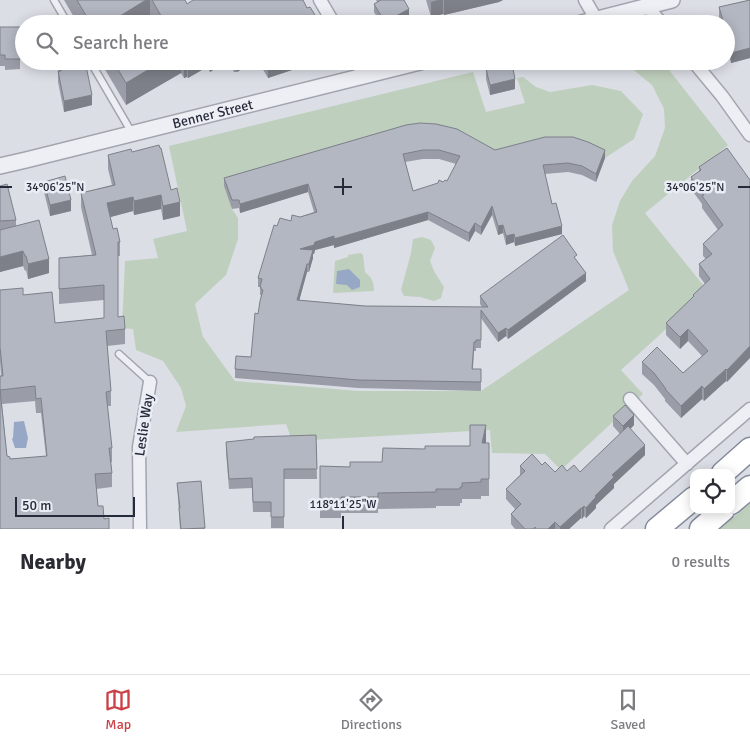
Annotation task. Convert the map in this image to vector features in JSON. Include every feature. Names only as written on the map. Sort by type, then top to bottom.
[{"type":"highway","points":[[728,469],[750,450]]},
{"type":"highway","points":[[735,500],[750,487]]},
{"type":"highway","points":[[657,529],[690,501]]},
{"type":"highway","points":[[701,529],[718,514]]},
{"type":"street","points":[[320,0],[329,15]]},
{"type":"street","points":[[585,0],[594,15]]},
{"type":"street","points":[[612,15],[672,0]]},
{"type":"street","points":[[647,6],[654,15]]},
{"type":"street","points":[[361,70],[365,76]]},
{"type":"street","name":"Benner Street","points":[[0,166],[389,70]]},
{"type":"street","points":[[700,70],[750,135]]},
{"type":"street","name":"Leslie Way","points":[[140,529],[139,447],[150,382]]},
{"type":"street","points":[[630,399],[687,464]]},
{"type":"street","points":[[611,529],[750,409]]},
{"type":"lane","points":[[54,0],[63,15]]},
{"type":"lane","points":[[95,70],[132,134]]},
{"type":"lane","points":[[119,354],[150,382]]},
{"type":"green space","points":[[634,70],[669,70],[728,145],[645,213],[708,291],[621,370],[643,394],[561,470],[545,454],[492,453],[490,430],[292,441],[286,424],[176,432],[186,406],[181,388],[163,361],[136,350],[133,329],[122,328],[125,261],[158,258],[153,239],[187,231],[169,146],[473,72],[486,112],[525,103],[517,78],[523,77],[536,87],[550,92],[592,85],[621,91],[643,114],[634,139],[605,158],[588,150],[495,158],[457,137],[225,186],[232,209],[238,218],[238,239],[226,275],[195,304],[203,337],[235,381],[359,391],[481,391],[629,290],[613,251],[612,225],[620,201],[632,181],[655,156],[665,128],[664,109],[652,85]]},
{"type":"green space","points":[[422,237],[431,240],[435,248],[430,261],[444,287],[441,298],[434,301],[420,297],[404,296],[401,290],[413,239]]},
{"type":"green space","points":[[361,253],[363,255],[365,272],[372,280],[374,291],[333,293],[335,261],[348,257],[348,255]]},
{"type":"green space","points":[[750,503],[750,529],[720,529]]},
{"type":"water","points":[[349,269],[360,280],[360,287],[352,290],[347,285],[336,284],[337,271]]},
{"type":"water","points":[[24,421],[28,438],[26,448],[15,448],[12,439],[14,422]]},
{"type":"building","points":[[77,0],[146,0],[122,15],[86,15]]},
{"type":"building","points":[[152,0],[185,0],[187,4],[193,0],[303,0],[307,8],[310,7],[315,15],[161,15]]},
{"type":"building","points":[[381,0],[404,0],[409,9],[398,15],[381,15],[374,4]]},
{"type":"building","points":[[750,0],[750,48],[735,52],[735,15],[721,15],[719,7]]},
{"type":"building","points":[[0,27],[15,27],[15,59],[5,59],[5,55],[0,55]]},
{"type":"building","points":[[87,70],[92,95],[64,101],[58,71]]},
{"type":"building","points":[[118,70],[148,70],[126,83]]},
{"type":"building","points":[[486,70],[513,70],[515,79],[490,85]]},
{"type":"building","points":[[420,123],[436,124],[457,129],[495,150],[545,137],[573,137],[605,150],[596,174],[582,166],[568,163],[543,165],[552,204],[556,203],[562,226],[515,238],[514,234],[506,236],[503,225],[498,226],[492,206],[481,227],[475,223],[469,233],[428,212],[334,239],[334,236],[300,249],[313,250],[297,300],[365,306],[488,307],[480,296],[563,235],[577,255],[574,257],[586,273],[508,330],[506,328],[498,333],[481,310],[481,340],[474,342],[472,369],[481,369],[481,382],[358,380],[235,369],[236,356],[251,357],[255,313],[258,314],[263,290],[260,287],[262,279],[258,278],[274,225],[277,226],[280,218],[291,221],[292,215],[300,217],[317,212],[308,184],[240,204],[239,200],[232,200],[224,178],[406,125]],"holes":[[[423,150],[439,150],[460,156],[447,181],[439,180],[438,183],[413,191],[403,154]]]},
{"type":"building","points":[[159,145],[171,190],[177,188],[180,202],[163,206],[161,195],[134,201],[133,197],[107,203],[113,229],[117,228],[120,242],[118,242],[118,317],[124,316],[125,329],[106,331],[111,391],[106,392],[112,448],[109,448],[112,473],[95,474],[98,506],[103,506],[104,519],[109,518],[109,529],[0,529],[0,390],[0,376],[3,376],[0,347],[0,290],[23,288],[23,295],[52,292],[55,323],[104,318],[104,285],[59,289],[59,258],[96,255],[81,193],[115,185],[108,155],[131,149],[132,152]],"holes":[[[35,386],[36,399],[41,398],[47,456],[10,459],[7,456],[0,390]]]},
{"type":"building","points":[[727,148],[750,180],[750,346],[727,370],[704,389],[702,386],[681,406],[665,389],[654,373],[642,362],[657,347],[683,373],[708,351],[688,329],[680,337],[666,323],[710,279],[699,264],[712,254],[703,244],[723,225],[691,177],[701,170],[699,167]]},
{"type":"building","points":[[65,176],[71,200],[50,205],[44,182]]},
{"type":"building","points":[[7,184],[16,220],[0,221],[0,186]]},
{"type":"building","points":[[39,220],[49,259],[28,264],[23,251],[0,257],[0,230]]},
{"type":"building","points":[[625,405],[634,415],[623,426],[613,416]]},
{"type":"building","points":[[470,425],[486,425],[482,443],[489,443],[489,479],[481,479],[481,482],[462,483],[460,489],[436,489],[436,492],[378,493],[378,497],[341,497],[341,502],[320,501],[320,466],[350,467],[350,462],[382,462],[383,448],[425,449],[425,446],[470,446]]},
{"type":"building","points":[[628,426],[645,445],[612,475],[614,477],[586,508],[584,506],[581,508],[560,527],[555,522],[548,529],[536,529],[535,527],[533,529],[525,529],[511,514],[521,504],[506,489],[525,471],[520,466],[532,454],[542,465],[545,462],[555,472],[562,465],[567,471],[574,465],[580,472]]},
{"type":"building","points":[[316,435],[317,469],[284,469],[284,517],[271,517],[271,502],[253,502],[252,478],[229,479],[226,442],[254,439],[254,437]]},
{"type":"building","points":[[201,481],[205,528],[181,529],[177,483]]}]
